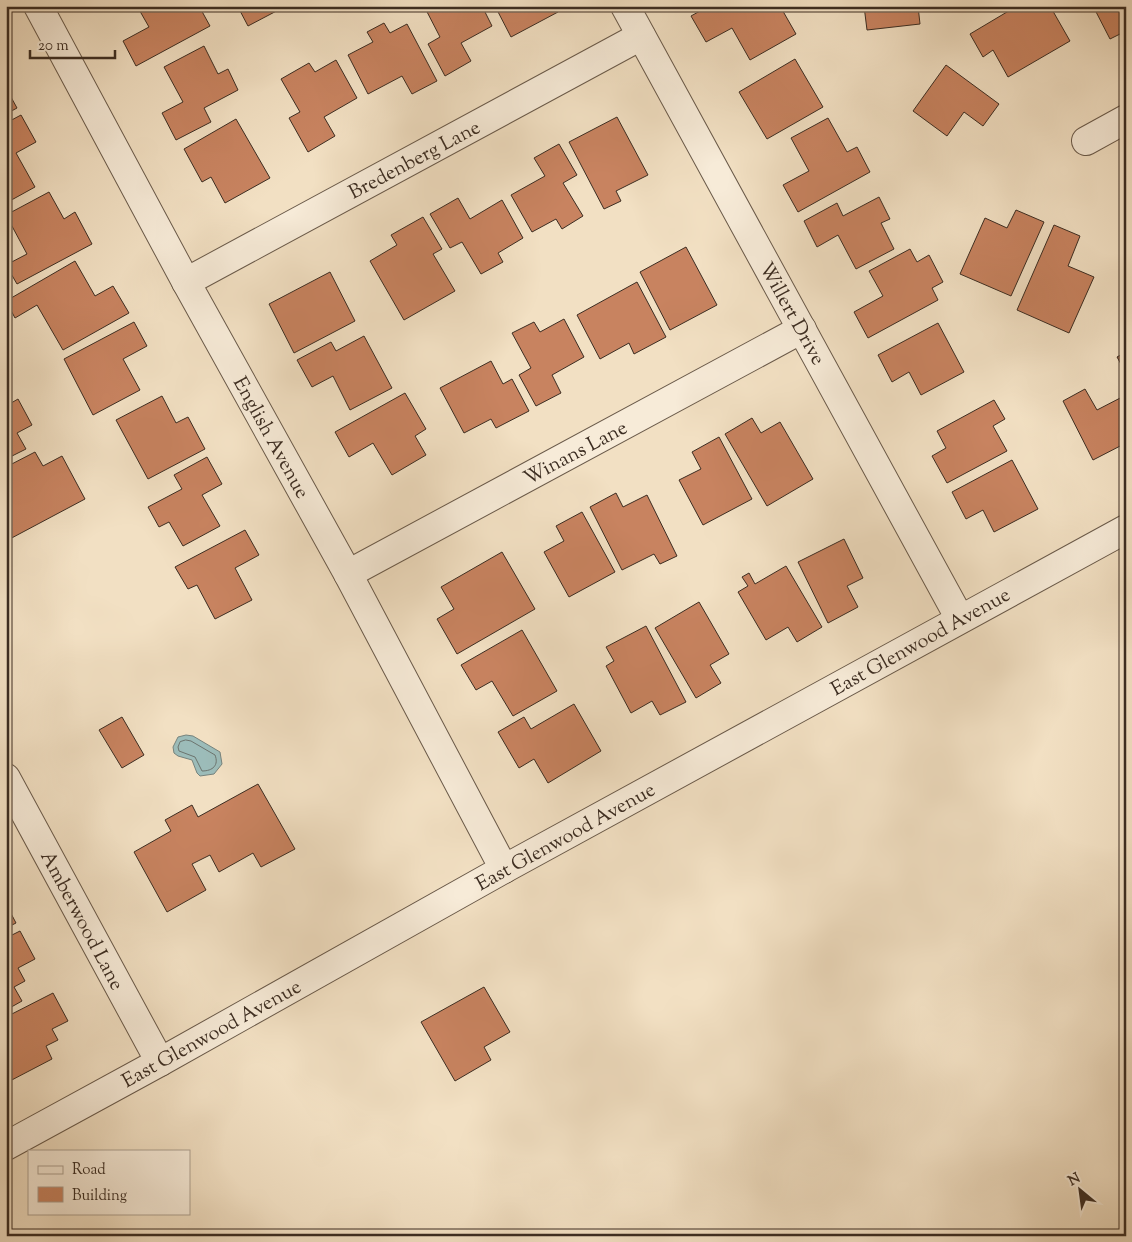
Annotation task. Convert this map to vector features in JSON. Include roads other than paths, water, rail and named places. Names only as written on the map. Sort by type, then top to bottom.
[{"type":"street","name":"English Avenue","points":[[38,6],[186,282],[348,574],[504,869]]},
{"type":"street","name":"Willert Drive","points":[[625,6],[960,619]]},
{"type":"street","name":"Bredenberg Lane","points":[[186,282],[641,36]]},
{"type":"street","points":[[1086,141],[1126,119]]},
{"type":"street","name":"Winans Lane","points":[[348,574],[802,329]]},
{"type":"street","name":"East Glenwood Avenue","points":[[6,1146],[504,869],[1126,529]]},
{"type":"street","name":"Amberwood Lane","points":[[6,778],[160,1062]]},
{"type":"water","points":[[193,736],[220,752],[222,764],[214,774],[200,776],[192,760],[174,753],[173,747],[178,737]]}]
